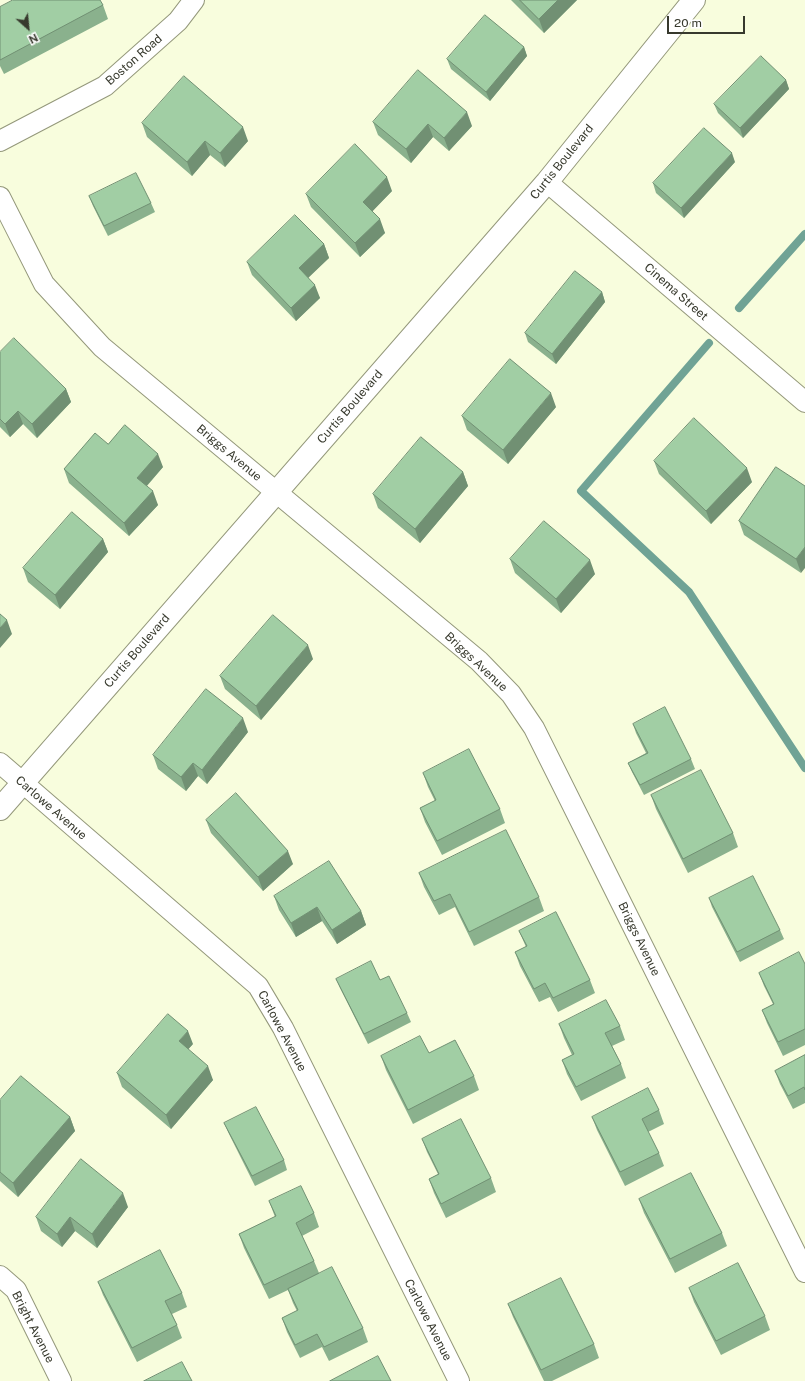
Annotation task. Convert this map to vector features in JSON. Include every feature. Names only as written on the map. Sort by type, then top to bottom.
[{"type":"street","name":"Boston Road","points":[[0,141],[105,86],[178,21],[194,0]]},
{"type":"street","name":"Curtis Boulevard","points":[[0,809],[547,182],[694,0]]},
{"type":"street","name":"Cinema Street","points":[[547,182],[805,402]]},
{"type":"street","name":"Briggs Avenue","points":[[0,197],[44,284],[102,347],[479,661],[511,694],[534,728],[805,1272]]},
{"type":"street","name":"Carlowe Avenue","points":[[0,763],[258,986],[286,1035],[459,1381]]},
{"type":"street","name":"Bright Avenue","points":[[0,1276],[16,1290],[61,1381]]},
{"type":"building","points":[[13,0],[100,0],[103,5],[0,60],[0,7]]},
{"type":"building","points":[[520,0],[558,0],[539,19]]},
{"type":"building","points":[[485,15],[524,47],[486,92],[447,59]]},
{"type":"building","points":[[761,56],[786,80],[740,128],[714,104]]},
{"type":"building","points":[[418,70],[467,112],[444,138],[428,124],[406,149],[373,122]]},
{"type":"building","points":[[184,76],[243,127],[220,153],[205,141],[187,162],[142,123]]},
{"type":"building","points":[[704,128],[732,153],[681,208],[653,183]]},
{"type":"building","points":[[355,144],[387,177],[363,202],[380,219],[355,243],[306,194]]},
{"type":"building","points":[[136,173],[151,203],[104,226],[89,196]]},
{"type":"building","points":[[295,215],[324,244],[299,268],[315,285],[291,308],[247,262]]},
{"type":"building","points":[[575,271],[602,292],[552,354],[525,333]]},
{"type":"building","points":[[14,338],[66,389],[32,424],[18,411],[5,424],[0,419],[0,352]]},
{"type":"building","points":[[510,359],[551,393],[503,450],[462,416]]},
{"type":"building","points":[[694,418],[747,468],[706,511],[654,461]]},
{"type":"building","points":[[125,425],[158,454],[137,478],[153,491],[124,523],[64,469],[95,433],[108,444]]},
{"type":"building","points":[[421,437],[463,472],[415,529],[373,494]]},
{"type":"building","points":[[776,467],[805,486],[805,547],[796,559],[739,521]]},
{"type":"building","points":[[72,512],[103,539],[55,595],[23,568]]},
{"type":"building","points":[[544,521],[590,560],[556,599],[510,559]]},
{"type":"building","points":[[0,614],[7,620],[0,628]]},
{"type":"building","points":[[273,615],[308,645],[256,706],[220,676]]},
{"type":"building","points":[[206,689],[243,718],[202,770],[193,763],[181,777],[153,755]]},
{"type":"building","points":[[665,707],[691,759],[640,785],[628,763],[648,753],[633,724]]},
{"type":"building","points":[[469,749],[500,809],[437,841],[420,808],[436,800],[423,773]]},
{"type":"building","points":[[701,770],[733,833],[683,859],[651,795]]},
{"type":"building","points":[[236,793],[288,851],[258,877],[206,820]]},
{"type":"building","points":[[506,830],[539,897],[469,932],[450,894],[434,901],[419,873]]},
{"type":"building","points":[[329,861],[361,911],[332,930],[317,907],[291,923],[274,896]]},
{"type":"building","points":[[753,876],[780,930],[737,952],[709,898]]},
{"type":"building","points":[[556,912],[590,980],[553,998],[545,983],[534,989],[515,952],[527,946],[519,931]]},
{"type":"building","points":[[799,952],[805,964],[805,1029],[778,1042],[762,1010],[774,1004],[759,973]]},
{"type":"building","points":[[371,961],[380,980],[389,976],[407,1013],[364,1034],[336,979]]},
{"type":"building","points":[[606,1000],[620,1026],[605,1033],[621,1064],[576,1087],[562,1060],[574,1054],[559,1024]]},
{"type":"building","points":[[168,1014],[188,1031],[179,1041],[208,1066],[166,1115],[117,1073]]},
{"type":"building","points":[[420,1036],[429,1053],[455,1040],[474,1076],[408,1110],[381,1056]]},
{"type":"building","points":[[805,1055],[805,1090],[804,1087],[788,1096],[775,1071]]},
{"type":"building","points":[[21,1076],[70,1117],[13,1183],[0,1172],[0,1100]]},
{"type":"building","points":[[648,1088],[659,1110],[642,1119],[659,1153],[620,1172],[592,1117]]},
{"type":"building","points":[[256,1107],[284,1160],[252,1176],[224,1123]]},
{"type":"building","points":[[461,1119],[491,1178],[441,1204],[429,1179],[439,1174],[422,1139]]},
{"type":"building","points":[[81,1159],[123,1193],[92,1234],[70,1217],[57,1234],[36,1217]]},
{"type":"building","points":[[691,1173],[722,1233],[670,1259],[639,1199]]},
{"type":"building","points":[[301,1186],[314,1213],[296,1223],[314,1261],[264,1285],[239,1234],[276,1216],[269,1201]]},
{"type":"building","points":[[160,1250],[182,1293],[165,1301],[177,1325],[132,1348],[98,1282]]},
{"type":"building","points":[[738,1263],[765,1316],[716,1341],[689,1288]]},
{"type":"building","points":[[332,1267],[363,1328],[324,1347],[317,1334],[295,1345],[282,1318],[298,1310],[288,1289]]},
{"type":"building","points":[[561,1278],[594,1344],[541,1370],[508,1304]]},
{"type":"building","points":[[378,1356],[391,1381],[330,1381]]},
{"type":"building","points":[[182,1362],[192,1381],[144,1381]]},
{"type":"waterway","points":[[739,308],[805,234]]},
{"type":"waterway","points":[[709,343],[581,491],[689,592],[805,768]]}]
